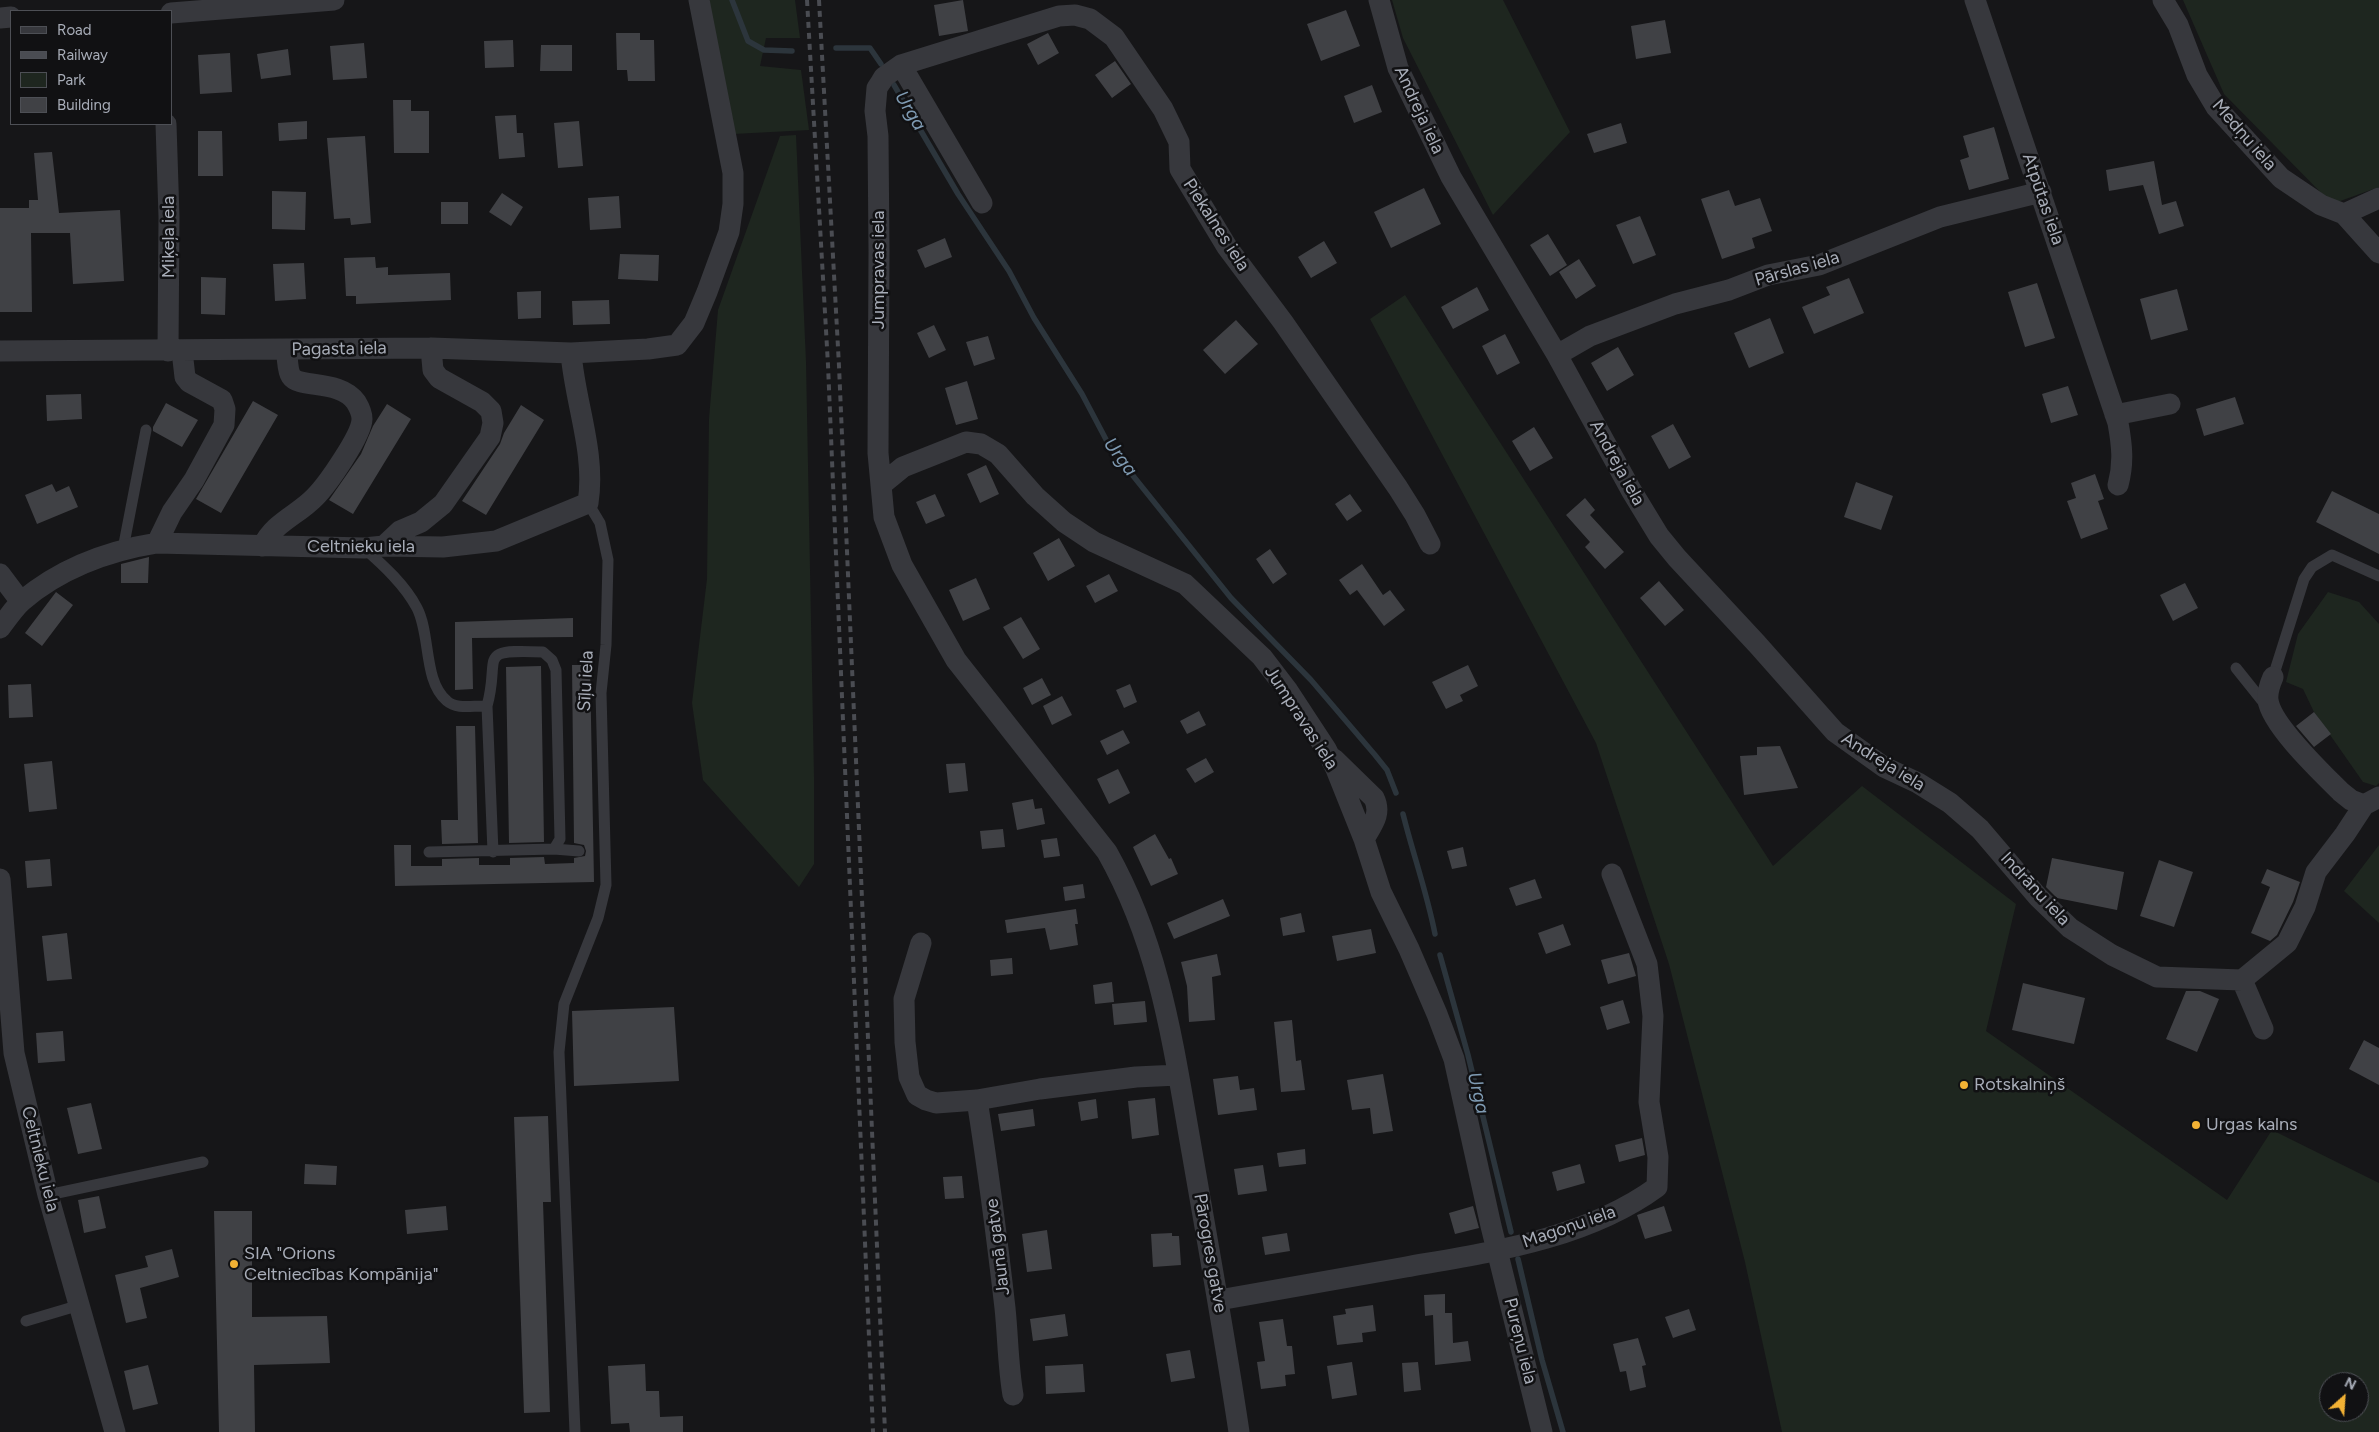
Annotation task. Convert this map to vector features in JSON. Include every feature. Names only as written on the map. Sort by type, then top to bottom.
[{"type":"street","points":[[172,13],[334,0]]},
{"type":"street","name":"Pagasta iela","points":[[0,351],[431,348],[571,353],[648,350],[677,345],[694,323],[707,292],[729,232],[733,204],[732,173],[700,0]]},
{"type":"street","name":"Andreja iela","points":[[1379,0],[1398,68],[1451,177],[1557,355],[1631,490],[1677,558],[1835,732],[1884,767],[1918,783],[1950,803],[1980,829]]},
{"type":"street","name":"Atpūtas iela","points":[[1975,0],[2113,407],[2123,449],[2122,471],[2118,485]]},
{"type":"street","name":"Medņu iela","points":[[2163,0],[2178,25],[2197,75],[2216,107],[2281,178],[2321,204],[2344,214],[2379,253]]},
{"type":"street","name":"Piekalnes iela","points":[[902,65],[1059,16],[1075,15],[1090,19],[1114,37],[1162,109],[1179,142],[1180,169],[1227,247],[1283,322],[1398,488],[1416,515],[1430,544]]},
{"type":"street","points":[[902,65],[982,203]]},
{"type":"street","name":"Jumpravas iela","points":[[902,65],[884,77],[877,88],[875,111],[878,136],[878,454],[884,517],[902,565],[956,660],[1107,852],[1123,881],[1139,916],[1155,964],[1178,1074]]},
{"type":"street","name":"Miķeļa iela","points":[[157,544],[172,512],[194,480],[224,425],[225,409],[222,400],[189,382],[185,377],[175,351],[166,125]]},
{"type":"street","name":"Pārslas iela","points":[[1557,355],[1590,336],[1675,304],[1729,290],[1768,274],[1819,265],[1940,217],[2041,192]]},
{"type":"street","points":[[2344,214],[2379,198]]},
{"type":"street","points":[[374,547],[400,531],[421,522],[443,504],[490,436],[493,423],[491,411],[482,402],[439,378],[433,370],[431,348]]},
{"type":"street","points":[[263,546],[267,537],[278,525],[315,497],[354,441],[362,421],[359,406],[352,395],[338,388],[295,381],[290,375],[286,350]]},
{"type":"street","points":[[571,353],[573,376],[591,467],[588,503]]},
{"type":"street","points":[[2113,407],[2170,404]]},
{"type":"street","name":"Jumpravas iela","points":[[881,485],[903,467],[966,442],[981,444],[998,454],[1035,496],[1064,522],[1094,542],[1185,584],[1262,657],[1288,691],[1326,749],[1374,798],[1378,805],[1375,820],[1364,838],[1381,892],[1409,949],[1454,1059],[1498,1250]]},
{"type":"street","name":"Celtnieku iela","points":[[0,628],[21,602],[58,576],[88,561],[123,549],[157,544],[443,547],[496,541],[588,503]]},
{"type":"street","points":[[0,574],[21,602]]},
{"type":"street","points":[[2272,677],[2268,700],[2272,712],[2282,728],[2341,792],[2351,800],[2372,801]]},
{"type":"street","points":[[2263,1029],[2242,980],[2287,943],[2305,907],[2316,872],[2372,801]]},
{"type":"street","name":"Indrānu iela","points":[[1980,829],[2038,897],[2070,928],[2112,955],[2157,977],[2242,980]]},
{"type":"street","name":"Magoņu iela","points":[[1219,1300],[1498,1250],[1589,1225],[1637,1202],[1657,1186],[1658,1157],[1649,1102],[1653,1016],[1647,964],[1612,874]]},
{"type":"street","name":"Celtnieku iela","points":[[0,879],[14,1053],[48,1195],[115,1432]]},
{"type":"street","points":[[921,943],[904,999],[904,1042],[908,1078],[917,1095],[926,1100],[936,1103],[977,1100],[1040,1088],[1178,1074]]},
{"type":"street","name":"Pārogres gatve","points":[[1178,1074],[1219,1300],[1239,1432]]},
{"type":"street","name":"Jaunā gatve","points":[[977,1100],[991,1185],[1013,1395]]},
{"type":"street","name":"Pureņu iela","points":[[1498,1250],[1542,1432]]},
{"type":"lane","points":[[123,549],[146,430]]},
{"type":"lane","name":"Sīļu iela","points":[[575,1432],[559,1052],[564,1004],[598,918],[606,886],[601,693],[606,645],[608,560],[600,523],[588,503]]},
{"type":"lane","points":[[374,547],[417,608],[425,630],[435,685],[446,701],[456,706],[487,706]]},
{"type":"lane","points":[[2272,677],[2304,579],[2312,567],[2332,555],[2379,576]]},
{"type":"lane","points":[[493,852],[487,706],[491,664],[496,656],[503,652],[543,652],[552,660],[556,670],[560,839],[554,850]]},
{"type":"lane","points":[[2236,668],[2272,712]]},
{"type":"lane","points":[[429,852],[579,851]]},
{"type":"lane","points":[[48,1195],[203,1162]]},
{"type":"lane","points":[[26,1321],[80,1304]]},
{"type":"green space","points":[[709,0],[795,0],[800,38],[766,38],[760,66],[801,70],[809,130],[733,134]]},
{"type":"green space","points":[[1392,0],[1503,0],[1570,132],[1493,215],[1403,38]]},
{"type":"green space","points":[[2183,0],[2379,0],[2379,187],[2332,204],[2224,94]]},
{"type":"green space","points":[[796,135],[806,362],[814,777],[814,864],[799,887],[703,780],[692,703],[707,579],[709,419],[718,310],[780,136]]},
{"type":"green space","points":[[1405,295],[1773,866],[1862,786],[2016,904],[1986,1031],[2227,1200],[2272,1130],[2379,1183],[2379,1432],[1782,1432],[1745,1262],[1669,964],[1596,743],[1370,319]]},
{"type":"green space","points":[[2328,592],[2359,602],[2379,624],[2379,783],[2376,786],[2363,782],[2314,712],[2303,689],[2286,682],[2298,634]]},
{"type":"green space","points":[[2379,845],[2379,923],[2344,891]]},
{"type":"building","points":[[963,0],[968,31],[939,36],[934,5]]},
{"type":"building","points":[[1346,10],[1360,46],[1321,61],[1307,24]]},
{"type":"building","points":[[1665,20],[1671,53],[1636,59],[1631,26]]},
{"type":"building","points":[[616,33],[640,33],[640,40],[654,40],[655,81],[628,81],[627,70],[617,70]]},
{"type":"building","points":[[1048,33],[1059,53],[1038,65],[1027,44]]},
{"type":"building","points":[[513,40],[514,67],[485,68],[484,41]]},
{"type":"building","points":[[364,43],[367,78],[333,80],[330,46]]},
{"type":"building","points":[[541,45],[572,45],[572,71],[540,71]]},
{"type":"building","points":[[288,49],[291,75],[261,79],[257,54]]},
{"type":"building","points":[[230,53],[232,92],[200,94],[198,55]]},
{"type":"building","points":[[1115,61],[1131,84],[1112,98],[1095,75]]},
{"type":"building","points":[[1372,85],[1382,112],[1354,123],[1344,96]]},
{"type":"building","points":[[393,100],[411,100],[411,111],[429,111],[429,153],[394,153]]},
{"type":"building","points":[[516,115],[517,133],[523,133],[525,157],[499,159],[495,116]]},
{"type":"building","points":[[307,121],[307,139],[279,141],[278,123]]},
{"type":"building","points":[[579,121],[583,166],[558,168],[554,123]]},
{"type":"building","points":[[1621,123],[1627,143],[1594,153],[1587,134]]},
{"type":"building","points":[[1994,127],[2009,179],[1969,190],[1960,160],[1969,157],[1963,136]]},
{"type":"building","points":[[198,131],[222,131],[223,176],[198,176]]},
{"type":"building","points":[[365,136],[371,223],[351,225],[350,218],[334,219],[327,138]]},
{"type":"building","points":[[52,152],[59,213],[120,210],[124,281],[73,284],[70,233],[31,233],[32,312],[0,312],[0,208],[29,208],[29,200],[38,200],[34,153]]},
{"type":"building","points":[[2154,161],[2162,205],[2176,201],[2184,226],[2159,234],[2143,185],[2109,191],[2106,170]]},
{"type":"building","points":[[1424,188],[1441,224],[1391,248],[1374,212]]},
{"type":"building","points":[[1729,190],[1735,206],[1760,198],[1772,231],[1752,238],[1755,248],[1722,259],[1701,199]]},
{"type":"building","points":[[272,191],[306,192],[305,230],[272,229]]},
{"type":"building","points":[[502,193],[523,207],[511,226],[489,212]]},
{"type":"building","points":[[619,196],[621,228],[590,230],[588,198]]},
{"type":"building","points":[[441,202],[468,202],[468,224],[441,224]]},
{"type":"building","points":[[1640,216],[1656,255],[1633,264],[1616,225]]},
{"type":"building","points":[[1548,234],[1567,265],[1550,276],[1530,245]]},
{"type":"building","points":[[945,238],[952,257],[925,268],[917,250]]},
{"type":"building","points":[[1324,241],[1337,263],[1311,278],[1298,257]]},
{"type":"building","points":[[620,254],[659,255],[658,281],[618,279]]},
{"type":"building","points":[[375,257],[376,268],[388,267],[388,275],[450,273],[451,300],[356,304],[356,296],[346,296],[344,258]]},
{"type":"building","points":[[1579,259],[1596,286],[1576,299],[1559,272]]},
{"type":"building","points":[[304,263],[306,299],[275,301],[273,264]]},
{"type":"building","points":[[201,277],[226,278],[225,315],[201,314]]},
{"type":"building","points":[[1849,278],[1864,313],[1814,334],[1802,307],[1830,295],[1826,287]]},
{"type":"building","points":[[2037,283],[2055,338],[2025,347],[2008,292]]},
{"type":"building","points":[[1477,287],[1489,310],[1453,329],[1441,307]]},
{"type":"building","points":[[2177,289],[2188,330],[2151,340],[2140,299]]},
{"type":"building","points":[[541,291],[541,318],[518,319],[517,292]]},
{"type":"building","points":[[609,300],[610,324],[573,325],[572,301]]},
{"type":"building","points":[[1770,318],[1784,353],[1749,368],[1734,333]]},
{"type":"building","points":[[1236,320],[1258,344],[1225,374],[1203,350]]},
{"type":"building","points":[[934,325],[946,350],[929,358],[917,333]]},
{"type":"building","points":[[1505,334],[1520,363],[1497,375],[1482,346]]},
{"type":"building","points":[[988,336],[995,359],[974,366],[966,342]]},
{"type":"building","points":[[1618,347],[1634,375],[1607,391],[1591,363]]},
{"type":"building","points":[[967,381],[978,419],[956,425],[945,388]]},
{"type":"building","points":[[2068,386],[2078,415],[2051,423],[2042,394]]},
{"type":"building","points":[[81,394],[82,419],[47,421],[46,395]]},
{"type":"building","points":[[2235,397],[2244,424],[2204,436],[2196,409]]},
{"type":"building","points":[[253,401],[278,415],[221,513],[196,499]]},
{"type":"building","points":[[166,403],[198,420],[182,447],[153,431],[153,427]]},
{"type":"building","points":[[387,404],[411,419],[353,514],[329,500],[361,454],[373,426]]},
{"type":"building","points":[[521,405],[544,420],[486,515],[462,501],[500,444],[504,433]]},
{"type":"building","points":[[1673,424],[1691,457],[1669,469],[1651,436]]},
{"type":"building","points":[[1534,427],[1553,458],[1530,471],[1512,441]]},
{"type":"building","points":[[986,465],[999,494],[980,503],[967,474]]},
{"type":"building","points":[[2095,474],[2104,499],[2098,501],[2108,529],[2081,539],[2067,501],[2076,498],[2071,483]]},
{"type":"building","points":[[1856,482],[1893,496],[1881,530],[1844,517]]},
{"type":"building","points":[[52,484],[56,492],[69,486],[78,507],[37,524],[25,495]]},
{"type":"building","points":[[2332,491],[2379,514],[2379,554],[2316,522]]},
{"type":"building","points":[[935,494],[945,516],[926,524],[916,502]]},
{"type":"building","points":[[1350,494],[1362,511],[1347,521],[1335,504]]},
{"type":"building","points":[[1585,498],[1595,510],[1590,515],[1624,552],[1605,569],[1585,547],[1590,542],[1566,515]]},
{"type":"building","points":[[1059,538],[1075,566],[1048,581],[1033,553]]},
{"type":"building","points":[[1270,549],[1287,574],[1273,584],[1256,559]]},
{"type":"building","points":[[149,557],[148,583],[121,583],[121,564]]},
{"type":"building","points":[[1362,564],[1383,595],[1390,590],[1405,610],[1384,626],[1357,590],[1350,595],[1339,580]]},
{"type":"building","points":[[1109,574],[1118,591],[1095,603],[1086,586]]},
{"type":"building","points":[[976,578],[990,609],[963,621],[949,590]]},
{"type":"building","points":[[1659,581],[1684,610],[1665,626],[1640,598]]},
{"type":"building","points":[[2185,583],[2198,608],[2173,621],[2160,595]]},
{"type":"building","points":[[56,592],[73,605],[42,646],[25,633]]},
{"type":"building","points":[[1021,617],[1040,649],[1023,659],[1003,627]]},
{"type":"building","points":[[573,618],[573,637],[472,638],[473,689],[455,690],[455,622]]},
{"type":"building","points":[[572,665],[590,665],[594,882],[395,886],[394,845],[411,845],[411,866],[442,866],[442,859],[479,858],[479,865],[510,865],[510,858],[544,857],[545,864],[574,863],[574,858],[585,856],[584,845],[574,843]]},
{"type":"building","points":[[1468,665],[1478,686],[1460,695],[1463,701],[1446,709],[1432,682]]},
{"type":"building","points":[[541,666],[544,842],[509,843],[506,667]]},
{"type":"building","points":[[1042,678],[1051,695],[1032,705],[1023,688]]},
{"type":"building","points":[[31,684],[33,717],[9,718],[8,685]]},
{"type":"building","points":[[1130,684],[1137,702],[1124,708],[1116,690]]},
{"type":"building","points":[[1062,696],[1072,715],[1052,725],[1043,706]]},
{"type":"building","points":[[1199,711],[1206,725],[1187,734],[1180,721]]},
{"type":"building","points":[[2314,712],[2331,734],[2314,747],[2296,726]]},
{"type":"building","points":[[456,726],[475,726],[478,843],[442,844],[441,820],[458,820]]},
{"type":"building","points":[[1123,730],[1130,743],[1107,755],[1100,741]]},
{"type":"building","points":[[1780,746],[1798,788],[1744,795],[1740,756],[1757,755],[1757,747]]},
{"type":"building","points":[[1206,758],[1214,772],[1195,783],[1186,769]]},
{"type":"building","points":[[52,761],[57,809],[29,812],[24,764]]},
{"type":"building","points":[[965,763],[968,791],[949,793],[946,764]]},
{"type":"building","points":[[1118,769],[1130,793],[1109,804],[1097,779]]},
{"type":"building","points":[[1033,799],[1035,809],[1042,808],[1045,824],[1017,830],[1012,803]]},
{"type":"building","points":[[1003,829],[1005,847],[982,849],[980,831]]},
{"type":"building","points":[[1155,834],[1169,859],[1171,858],[1178,874],[1151,886],[1133,847]]},
{"type":"building","points":[[1057,838],[1060,856],[1044,858],[1041,840]]},
{"type":"building","points":[[1463,847],[1467,866],[1452,869],[1447,851]]},
{"type":"building","points":[[2052,858],[2124,872],[2117,910],[2057,898],[2046,887]]},
{"type":"building","points":[[50,859],[52,886],[27,888],[25,861]]},
{"type":"building","points":[[2159,860],[2193,872],[2174,927],[2140,916]]},
{"type":"building","points":[[2267,869],[2300,882],[2293,902],[2277,935],[2270,941],[2251,933],[2270,887],[2261,883]]},
{"type":"building","points":[[1535,879],[1542,898],[1516,906],[1509,888]]},
{"type":"building","points":[[1083,884],[1085,898],[1065,901],[1063,887]]},
{"type":"building","points":[[1223,899],[1230,916],[1174,939],[1167,923]]},
{"type":"building","points":[[1076,909],[1078,924],[1075,924],[1078,945],[1050,950],[1045,928],[1007,933],[1005,920]]},
{"type":"building","points":[[1301,913],[1305,932],[1283,936],[1280,918]]},
{"type":"building","points":[[1563,924],[1571,945],[1546,954],[1538,933]]},
{"type":"building","points":[[1371,929],[1376,953],[1337,961],[1332,936]]},
{"type":"building","points":[[67,933],[72,979],[47,981],[42,936]]},
{"type":"building","points":[[1629,953],[1636,976],[1608,984],[1601,960]]},
{"type":"building","points":[[1217,954],[1221,975],[1212,977],[1215,1020],[1189,1022],[1187,986],[1181,962]]},
{"type":"building","points":[[1012,958],[1013,974],[991,976],[990,960]]},
{"type":"building","points":[[1112,982],[1114,1002],[1095,1004],[1093,985]]},
{"type":"building","points":[[2023,983],[2085,998],[2074,1044],[2012,1030]]},
{"type":"building","points":[[2186,991],[2200,991],[2219,999],[2197,1052],[2166,1039]]},
{"type":"building","points":[[1623,1000],[1630,1023],[1607,1030],[1600,1007]]},
{"type":"building","points":[[1145,1001],[1147,1022],[1114,1025],[1112,1004]]},
{"type":"building","points":[[674,1007],[679,1081],[574,1086],[572,1011]]},
{"type":"building","points":[[1292,1020],[1296,1061],[1301,1060],[1305,1090],[1281,1092],[1274,1022]]},
{"type":"building","points":[[63,1031],[65,1061],[38,1063],[36,1033]]},
{"type":"building","points":[[2364,1040],[2379,1048],[2379,1085],[2349,1069]]},
{"type":"building","points":[[1383,1074],[1393,1131],[1373,1134],[1370,1108],[1352,1110],[1347,1080]]},
{"type":"building","points":[[1238,1076],[1240,1090],[1254,1088],[1257,1110],[1218,1115],[1213,1079]]},
{"type":"building","points":[[1155,1098],[1159,1135],[1132,1139],[1128,1101]]},
{"type":"building","points":[[1096,1099],[1098,1118],[1081,1121],[1078,1102]]},
{"type":"building","points":[[91,1103],[102,1149],[78,1154],[67,1108]]},
{"type":"building","points":[[1033,1109],[1035,1126],[1001,1131],[998,1114]]},
{"type":"building","points":[[548,1116],[551,1202],[543,1202],[550,1412],[524,1413],[514,1117]]},
{"type":"building","points":[[1642,1138],[1645,1155],[1619,1162],[1615,1145]]},
{"type":"building","points":[[1305,1149],[1306,1164],[1279,1167],[1277,1153]]},
{"type":"building","points":[[305,1164],[337,1166],[336,1185],[304,1184]]},
{"type":"building","points":[[1580,1164],[1585,1183],[1557,1191],[1552,1172]]},
{"type":"building","points":[[1263,1165],[1267,1191],[1238,1195],[1234,1169]]},
{"type":"building","points":[[962,1176],[964,1198],[945,1199],[943,1177]]},
{"type":"building","points":[[99,1196],[106,1228],[84,1233],[78,1200]]},
{"type":"building","points":[[446,1206],[448,1230],[407,1234],[405,1210]]},
{"type":"building","points":[[1473,1206],[1479,1228],[1455,1234],[1449,1213]]},
{"type":"building","points":[[1664,1206],[1672,1231],[1645,1239],[1637,1215]]},
{"type":"building","name":"SIA \"Orions Celtniecības Kompānija\"","points":[[214,1211],[252,1211],[252,1317],[327,1316],[330,1363],[254,1365],[255,1432],[219,1432]]},
{"type":"building","points":[[1047,1230],[1052,1269],[1027,1272],[1022,1234]]},
{"type":"building","points":[[1172,1233],[1172,1236],[1179,1236],[1181,1265],[1153,1267],[1151,1234]]},
{"type":"building","points":[[1287,1233],[1290,1251],[1265,1255],[1262,1237]]},
{"type":"building","points":[[172,1249],[179,1277],[140,1288],[147,1318],[126,1323],[115,1275],[148,1267],[145,1256]]},
{"type":"building","points":[[1445,1294],[1445,1313],[1452,1313],[1453,1343],[1468,1341],[1471,1361],[1435,1365],[1433,1315],[1425,1316],[1424,1295]]},
{"type":"building","points":[[1373,1305],[1376,1331],[1362,1333],[1363,1342],[1337,1345],[1333,1316],[1346,1314],[1345,1309]]},
{"type":"building","points":[[1689,1309],[1696,1330],[1673,1338],[1665,1317]]},
{"type":"building","points":[[1065,1314],[1068,1336],[1033,1341],[1030,1319]]},
{"type":"building","points":[[1283,1319],[1287,1346],[1292,1346],[1295,1374],[1285,1375],[1286,1386],[1261,1389],[1257,1362],[1265,1361],[1259,1322]]},
{"type":"building","points":[[1638,1338],[1646,1365],[1642,1366],[1646,1387],[1630,1391],[1626,1371],[1620,1372],[1613,1344]]},
{"type":"building","points":[[1190,1350],[1195,1378],[1171,1382],[1166,1354]]},
{"type":"building","points":[[1352,1362],[1357,1395],[1332,1399],[1327,1366]]},
{"type":"building","points":[[1418,1362],[1421,1390],[1404,1392],[1402,1363]]},
{"type":"building","points":[[645,1364],[646,1391],[659,1391],[660,1417],[683,1416],[683,1432],[630,1432],[629,1423],[611,1424],[608,1366]]},
{"type":"building","points":[[1083,1364],[1085,1392],[1046,1394],[1045,1366]]},
{"type":"building","points":[[148,1365],[158,1404],[133,1410],[124,1371]]},
{"type":"waterway","name":"Urga","points":[[732,0],[748,41],[764,50],[792,51]]},
{"type":"waterway","name":"Urga","points":[[836,48],[870,48],[881,64]]},
{"type":"waterway","name":"Urga","points":[[894,85],[958,194],[1009,271],[1034,318],[1082,394],[1110,447],[1231,598],[1311,680],[1375,755],[1387,770],[1396,793]]},
{"type":"waterway","name":"Urga","points":[[1403,814],[1435,934]]},
{"type":"waterway","name":"Urga","points":[[1440,955],[1468,1055],[1511,1232]]},
{"type":"waterway","name":"Urga","points":[[1518,1259],[1542,1360],[1563,1432]]},
{"type":"railway","points":[[807,0],[828,365],[873,1432]]},
{"type":"railway","points":[[819,0],[839,366],[885,1432]]},
{"type":"place","name":"Rotskalniņš","points":[[1964,1085]]},
{"type":"place","name":"Urgas kalns","points":[[2196,1125]]},
{"type":"place","name":"SIA \"Orions Celtniecības Kompānija\"","points":[[234,1264]]}]
